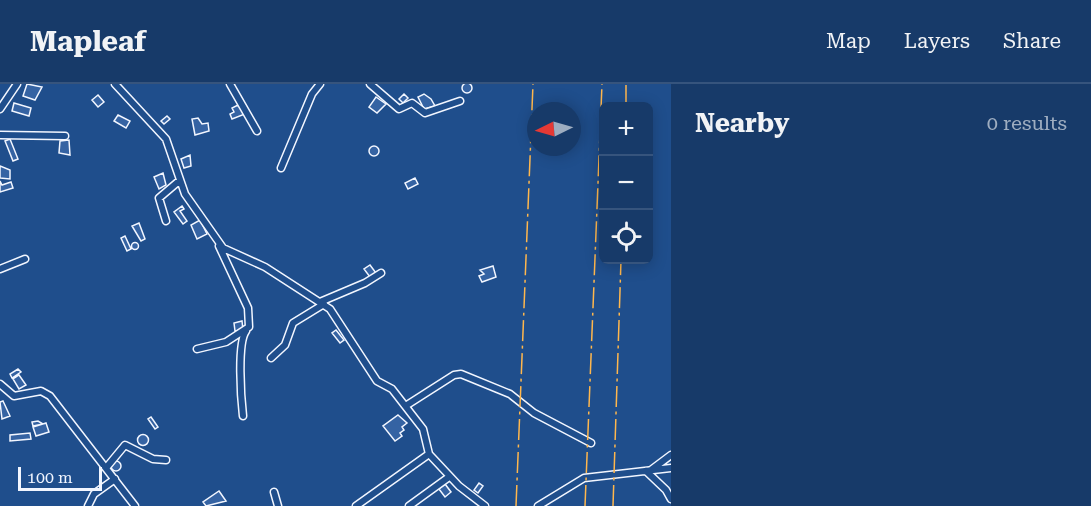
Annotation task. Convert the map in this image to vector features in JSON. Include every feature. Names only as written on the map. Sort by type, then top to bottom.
[{"type":"street","points":[[0,109],[18,84]]},
{"type":"street","points":[[115,84],[166,139],[174,158],[179,181],[223,248],[265,267],[322,303],[341,323],[377,381],[392,389],[407,405],[423,429],[429,454],[449,477],[485,506]]},
{"type":"street","points":[[230,84],[256,130]]},
{"type":"street","points":[[281,168],[312,94],[320,84]]},
{"type":"street","points":[[370,84],[399,109],[412,103],[425,113],[460,100]]},
{"type":"street","points":[[0,135],[65,136]]},
{"type":"street","points":[[166,221],[159,198],[179,181]]},
{"type":"street","points":[[215,238],[248,308],[250,321],[243,335],[240,390],[243,416]]},
{"type":"street","points":[[0,269],[25,259]]},
{"type":"street","points":[[272,358],[285,345],[293,322],[322,303],[365,284],[381,273]]},
{"type":"street","points":[[197,349],[226,342],[246,330]]},
{"type":"street","points":[[407,405],[454,375],[461,374],[510,394],[534,413],[591,443]]},
{"type":"street","points":[[0,384],[14,396],[45,392],[135,506]]},
{"type":"street","points":[[106,468],[125,445],[153,459],[166,460]]},
{"type":"street","points":[[356,506],[429,454]]},
{"type":"street","points":[[648,471],[671,455]]},
{"type":"street","points":[[538,506],[584,478],[671,468]]},
{"type":"street","points":[[648,471],[671,499]]},
{"type":"street","points":[[409,506],[449,477]]},
{"type":"street","points":[[88,506],[94,494],[115,479]]},
{"type":"street","points":[[274,492],[278,506]]},
{"type":"building","points":[[467,83],[472,88],[467,93],[462,88]]},
{"type":"building","points":[[27,84],[42,87],[35,100],[23,96]]},
{"type":"building","points":[[404,94],[408,98],[403,103],[399,99]]},
{"type":"building","points":[[424,94],[435,106],[424,109],[418,97]]},
{"type":"building","points":[[98,95],[104,102],[98,107],[92,100]]},
{"type":"building","points":[[376,97],[386,104],[377,113],[369,107]]},
{"type":"building","points":[[14,103],[31,108],[29,116],[12,111]]},
{"type":"building","points":[[238,105],[245,114],[232,119],[230,114],[234,112],[232,108]]},
{"type":"building","points":[[118,115],[130,121],[126,128],[114,121]]},
{"type":"building","points":[[167,116],[170,119],[164,124],[161,121]]},
{"type":"building","points":[[198,118],[202,124],[208,123],[209,131],[195,135],[192,119]]},
{"type":"building","points":[[10,139],[18,159],[13,161],[5,141]]},
{"type":"building","points":[[69,140],[70,155],[59,153],[60,141]]},
{"type":"building","points":[[374,146],[378,147],[378,155],[374,156],[370,155],[369,151],[370,147]]},
{"type":"building","points":[[190,155],[191,166],[184,168],[181,159]]},
{"type":"building","points":[[0,166],[10,170],[10,179],[0,178]]},
{"type":"building","points":[[163,173],[166,185],[159,189],[154,177]]},
{"type":"building","points":[[415,178],[418,184],[408,189],[405,183]]},
{"type":"building","points":[[0,181],[2,185],[11,182],[13,188],[0,192]]},
{"type":"building","points":[[182,206],[184,209],[180,211],[187,221],[183,224],[174,212]]},
{"type":"building","points":[[200,220],[207,234],[197,239],[191,225]]},
{"type":"building","points":[[139,223],[145,239],[141,241],[132,226]]},
{"type":"building","points":[[125,236],[131,249],[127,251],[121,238]]},
{"type":"building","points":[[135,243],[138,246],[135,249],[132,246]]},
{"type":"building","points":[[370,265],[376,273],[370,277],[364,269]]},
{"type":"building","points":[[493,266],[496,277],[482,282],[479,276],[484,274],[480,270]]},
{"type":"building","points":[[242,321],[243,330],[235,331],[234,323]]},
{"type":"building","points":[[336,330],[344,340],[340,343],[332,333]]},
{"type":"building","points":[[18,369],[21,372],[12,378],[10,374]]},
{"type":"building","points":[[19,375],[26,385],[19,389],[13,379]]},
{"type":"building","points":[[3,401],[10,416],[2,419],[0,402]]},
{"type":"building","points":[[398,415],[407,423],[402,427],[404,430],[400,433],[402,436],[395,441],[383,426]]},
{"type":"building","points":[[151,417],[158,427],[155,429],[148,419]]},
{"type":"building","points":[[38,421],[43,424],[33,426],[32,422]]},
{"type":"building","points":[[46,423],[49,432],[36,436],[33,427]]},
{"type":"building","points":[[30,433],[31,439],[10,441],[10,435]]},
{"type":"building","points":[[143,434],[149,440],[143,446],[137,440]]},
{"type":"building","points":[[116,461],[120,462],[120,470],[116,471],[112,470],[111,466],[112,462]]},
{"type":"building","points":[[479,483],[483,486],[478,493],[474,490]]},
{"type":"building","points":[[445,484],[451,492],[445,497],[439,489]]},
{"type":"building","points":[[219,491],[226,501],[206,506],[203,502]]},
{"type":"power","points":[[516,506],[533,84]]},
{"type":"power","points":[[585,506],[602,84]]},
{"type":"power","points":[[626,84],[626,102]]},
{"type":"power","points":[[613,506],[621,264]]}]
